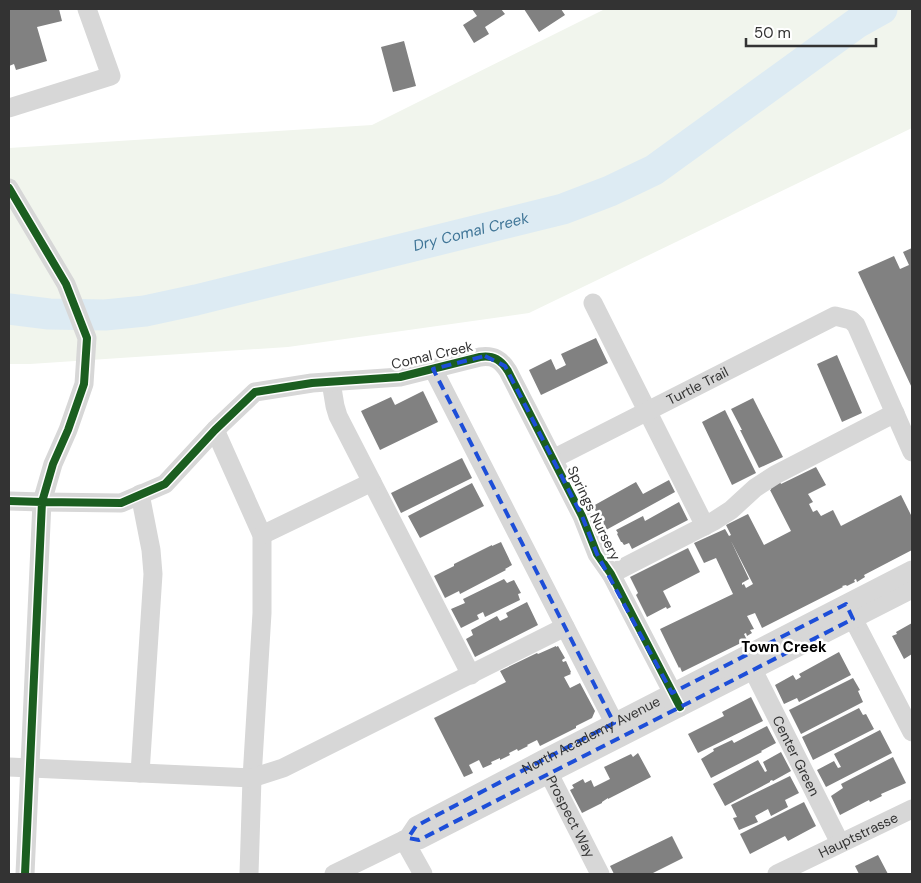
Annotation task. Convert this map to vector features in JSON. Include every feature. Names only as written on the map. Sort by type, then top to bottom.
[{"type":"street","points":[[9,108],[111,76],[88,9]]},
{"type":"street","points":[[9,188],[66,284],[87,338],[84,384],[68,430],[53,464],[42,502],[25,874]]},
{"type":"street","points":[[593,303],[705,526]]},
{"type":"street","name":"Turtle Trail","points":[[553,459],[832,316],[851,320],[856,325],[895,413]]},
{"type":"street","name":"Comal Creek","points":[[9,501],[120,503],[165,484],[215,430],[255,392],[312,383],[400,377],[480,357],[489,356],[497,359]]},
{"type":"street","name":"Springs Nursery","points":[[497,359],[502,362],[508,371],[582,516],[597,554],[611,574],[676,700]]},
{"type":"street","points":[[433,369],[618,730]]},
{"type":"street","points":[[332,382],[336,412],[471,675]]},
{"type":"street","points":[[611,574],[705,526],[731,510],[754,488],[768,479],[895,413],[911,444]]},
{"type":"street","points":[[215,430],[262,535],[262,613],[252,778],[249,874]]},
{"type":"street","points":[[262,535],[372,482]]},
{"type":"street","points":[[140,494],[151,550],[153,574],[140,773]]},
{"type":"street","name":"North Academy Avenue","points":[[676,700],[753,670],[850,612],[912,570]]},
{"type":"street","name":"North Academy Avenue","points":[[334,874],[406,839],[416,826],[545,767],[850,612],[912,589]]},
{"type":"street","points":[[850,612],[912,732]]},
{"type":"street","points":[[9,767],[252,778],[283,768],[565,627]]},
{"type":"street","name":"Center Green","points":[[753,670],[840,843]]},
{"type":"street","name":"Prospect Way","points":[[545,767],[600,874]]},
{"type":"street","name":"Hauptstrasse","points":[[777,874],[912,809]]},
{"type":"street","points":[[406,839],[423,874]]},
{"type":"highlighted area","points":[[485,356],[505,366],[582,516],[597,554],[672,693],[846,604],[853,619],[419,840],[408,838],[416,826],[614,723],[433,369]]},
{"type":"shaded area","points":[[605,9],[912,9],[912,128],[529,313],[288,347],[9,364],[9,148],[372,125]]},
{"type":"building","points":[[9,9],[59,9],[62,21],[37,27],[47,61],[16,70],[14,64],[9,66]]},
{"type":"building","points":[[472,9],[501,9],[505,14],[485,27],[489,34],[474,43],[463,25],[477,16]]},
{"type":"building","points":[[524,9],[561,9],[565,15],[539,32]]},
{"type":"building","points":[[404,41],[416,86],[393,92],[381,47]]},
{"type":"building","points":[[912,248],[912,388],[858,272],[894,256],[900,269],[909,265],[903,252]]},
{"type":"building","points":[[596,338],[608,363],[541,395],[529,370],[551,359],[556,370],[566,365],[561,354]]},
{"type":"building","points":[[837,355],[862,413],[842,422],[817,364]]},
{"type":"building","points":[[423,391],[438,422],[380,450],[361,411],[391,397],[395,405]]},
{"type":"building","points":[[753,398],[783,457],[759,468],[731,409]]},
{"type":"building","points":[[725,410],[756,473],[732,485],[702,422]]},
{"type":"building","points":[[462,458],[472,478],[401,513],[391,493]]},
{"type":"building","points":[[816,467],[826,485],[808,494],[813,502],[809,504],[813,512],[817,510],[821,516],[833,510],[841,526],[901,495],[912,517],[912,550],[864,575],[865,577],[857,582],[856,579],[854,580],[855,582],[842,586],[762,628],[755,613],[747,616],[754,629],[750,630],[752,633],[747,636],[746,633],[744,634],[747,640],[682,672],[660,629],[733,594],[716,558],[704,563],[694,543],[725,529],[729,536],[731,535],[726,525],[748,514],[764,545],[791,531],[770,490],[770,487],[780,482],[781,484]],"holes":[[[731,541],[753,584],[746,588],[744,584],[742,585],[742,583],[749,579]]]},
{"type":"building","points":[[669,480],[675,492],[606,530],[593,506],[636,482],[643,494]]},
{"type":"building","points":[[472,483],[484,506],[420,538],[408,516]]},
{"type":"building","points":[[679,502],[688,520],[632,549],[629,543],[624,545],[621,542],[616,530],[643,516],[645,521]]},
{"type":"building","points":[[501,542],[512,565],[460,594],[459,591],[445,598],[434,576],[454,566],[454,564]]},
{"type":"building","points":[[688,548],[700,572],[663,591],[671,607],[667,609],[666,607],[647,617],[636,595],[638,593],[630,577]]},
{"type":"building","points":[[504,579],[507,583],[514,580],[521,593],[518,594],[520,600],[485,617],[483,612],[477,615],[479,619],[461,628],[451,609],[465,603],[463,599]]},
{"type":"building","points":[[527,602],[538,625],[475,657],[466,639],[473,635],[471,630],[497,616],[500,621],[508,617],[506,613]]},
{"type":"building","points":[[912,623],[912,654],[904,659],[892,636]]},
{"type":"building","points":[[558,646],[565,658],[562,660],[563,662],[566,661],[571,672],[571,674],[564,677],[570,688],[580,683],[595,711],[592,718],[540,746],[537,740],[518,751],[517,749],[509,753],[510,755],[500,760],[500,758],[491,762],[492,764],[483,768],[479,760],[469,765],[473,773],[464,777],[434,718],[506,682],[500,671]]},
{"type":"building","points":[[839,652],[851,675],[799,702],[797,698],[784,704],[775,685],[793,675],[796,680],[801,677],[799,674]]},
{"type":"building","points":[[853,678],[860,690],[858,691],[863,702],[801,734],[789,710]]},
{"type":"building","points":[[751,697],[763,721],[698,753],[688,734],[724,716],[722,712]]},
{"type":"building","points":[[859,708],[863,715],[866,714],[874,729],[813,760],[802,737]]},
{"type":"building","points":[[767,726],[776,743],[711,778],[701,759],[714,751],[713,749],[732,740],[734,743]]},
{"type":"building","points":[[880,730],[892,753],[826,787],[817,770],[834,761],[838,768],[841,767],[834,754]]},
{"type":"building","points":[[781,752],[791,771],[725,806],[713,784],[758,760],[765,772],[767,771],[763,762]]},
{"type":"building","points":[[638,753],[651,777],[582,813],[570,790],[574,788],[572,785],[583,779],[585,783],[591,780],[594,787],[610,779],[604,767],[631,754],[633,757]]},
{"type":"building","points":[[893,757],[906,783],[840,815],[831,796],[843,788],[841,784]]},
{"type":"building","points":[[790,776],[799,793],[785,800],[788,807],[771,816],[768,809],[755,816],[758,822],[739,830],[733,818],[737,817],[731,805]]},
{"type":"building","points":[[804,802],[816,826],[788,841],[785,836],[750,854],[740,834]]},
{"type":"building","points":[[672,836],[683,858],[651,874],[614,874],[610,866]]},
{"type":"building","points":[[878,855],[888,874],[859,874],[855,866]]},
{"type":"waterway","name":"Dry Comal Creek","points":[[9,309],[49,314],[105,315],[145,311],[563,209],[610,191],[654,170],[857,23],[882,9]]},
{"type":"cycle path","points":[[9,188],[66,284],[87,338],[84,384],[68,430],[53,464],[42,502],[25,874]]},
{"type":"cycle path","points":[[9,501],[121,503],[165,484],[215,430],[255,392],[312,383],[400,377],[480,357],[493,358],[500,361],[508,371],[582,516],[597,554],[611,574],[680,707]]},
{"type":"district","name":"Town Creek","points":[[784,647]]}]
